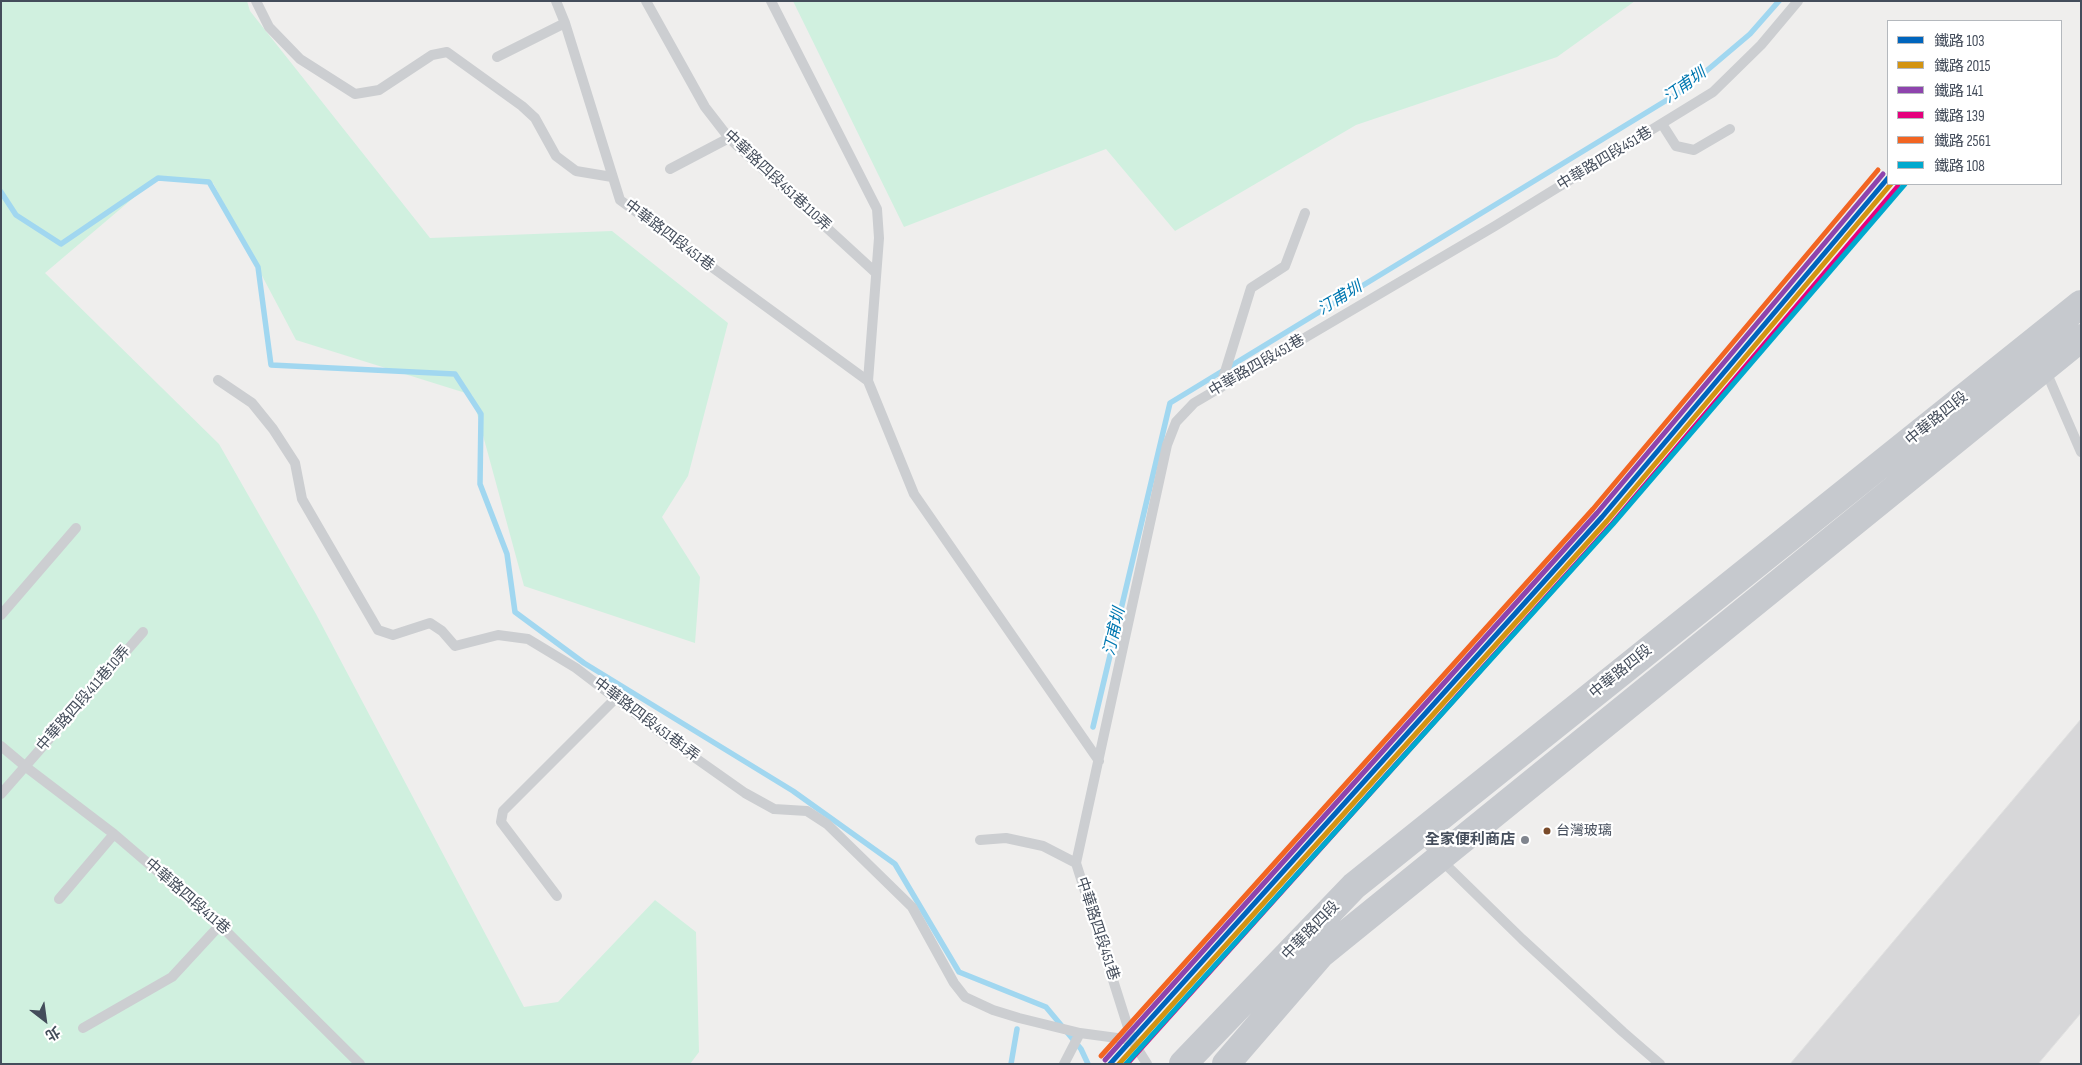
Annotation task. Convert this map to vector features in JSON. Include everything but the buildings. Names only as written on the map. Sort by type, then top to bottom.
[{"type":"main road","name":"中華路四段","points":[[1184,1064],[1354,886],[2081,304]]},
{"type":"main road","name":"中華路四段","points":[[1234,1060],[1320,955],[2081,338]]},
{"type":"lane","points":[[256,1],[269,27],[300,58],[355,94],[380,90],[432,56],[447,52],[522,106],[535,118],[556,156],[576,171],[612,177]]},
{"type":"lane","name":"中華路四段451巷","points":[[556,1],[565,23],[620,200],[868,381]]},
{"type":"lane","name":"中華路四段451巷110弄","points":[[646,1],[705,107],[729,138],[876,273]]},
{"type":"lane","points":[[771,1],[877,209],[879,238],[868,381],[914,494],[1099,761]]},
{"type":"lane","name":"中華路四段451巷","points":[[1147,1064],[1132,1040],[1076,863],[1167,445],[1176,422],[1194,403],[1495,226],[1713,92],[1761,45],[1798,1]]},
{"type":"lane","points":[[497,57],[565,23]]},
{"type":"lane","points":[[1662,124],[1676,146],[1694,150],[1730,129]]},
{"type":"lane","points":[[670,169],[729,138]]},
{"type":"lane","points":[[1220,388],[1251,288],[1285,266],[1306,213]]},
{"type":"lane","points":[[2044,368],[2081,452]]},
{"type":"lane","name":"中華路四段451巷1弄","points":[[218,380],[252,402],[273,429],[295,463],[302,499],[378,630],[393,635],[430,624],[442,631],[455,646],[498,635],[528,639],[576,668],[677,745],[745,793],[774,809],[807,811],[827,824],[912,907],[954,983],[965,997],[993,1010],[1080,1033],[1132,1040]]},
{"type":"lane","points":[[1,615],[76,528]]},
{"type":"lane","name":"中華路四段411巷10弄","points":[[1,794],[143,632]]},
{"type":"lane","points":[[557,896],[501,822],[503,812],[616,698]]},
{"type":"lane","name":"中華路四段411巷","points":[[1,746],[114,834],[220,925],[360,1064]]},
{"type":"lane","points":[[59,899],[114,834]]},
{"type":"lane","points":[[1419,834],[1439,858],[1522,940],[1660,1064]]},
{"type":"lane","points":[[980,840],[1006,838],[1043,846],[1076,863]]},
{"type":"lane","points":[[83,1028],[172,977],[220,925]]},
{"type":"lane","points":[[1065,1063],[1080,1033]]},
{"type":"green space","points":[[1,1],[247,1],[250,11],[430,238],[612,231],[728,323],[688,476],[662,517],[700,577],[695,643],[524,586],[472,395],[296,340],[213,183],[158,177],[45,273],[219,444],[316,614],[524,1007],[558,1002],[655,900],[696,932],[699,1052],[690,1064],[1,1064]]},
{"type":"green space","points":[[793,1],[1635,1],[1557,57],[1356,125],[1175,231],[1106,149],[904,227]]},
{"type":"waterway","name":"汀甫圳","points":[[1093,727],[1170,403],[1685,89],[1750,34],[1779,1]]},
{"type":"waterway","points":[[1,192],[16,215],[61,244],[158,178],[209,182],[258,267],[271,365],[455,374],[481,414],[480,484],[507,554],[515,612],[584,663],[793,791],[895,864],[959,972],[1046,1007],[1081,1049],[1088,1064]]},
{"type":"waterway","name":"汀甫圳","points":[[1011,1064],[1017,1029]]},
{"type":"rail line","name":"2561","points":[[1101,1056],[1593,509],[1878,170]]},
{"type":"rail line","name":"141","points":[[1105,1060],[1597,513],[1883,174]]},
{"type":"rail line","name":"103","points":[[1110,1064],[1602,517],[1887,179]]},
{"type":"rail line","name":"2015","points":[[1119,1064],[1607,521],[1890,185]]},
{"type":"rail line","name":"108","points":[[1126,1064],[1613,524],[1904,185]]},
{"type":"rail line","name":"139","points":[[1127,1064],[1611,525],[1898,186]]},
{"type":"place","name":"台灣玻璃","points":[[1547,831]]},
{"type":"place","name":"全家便利商店","points":[[1525,840]]}]
